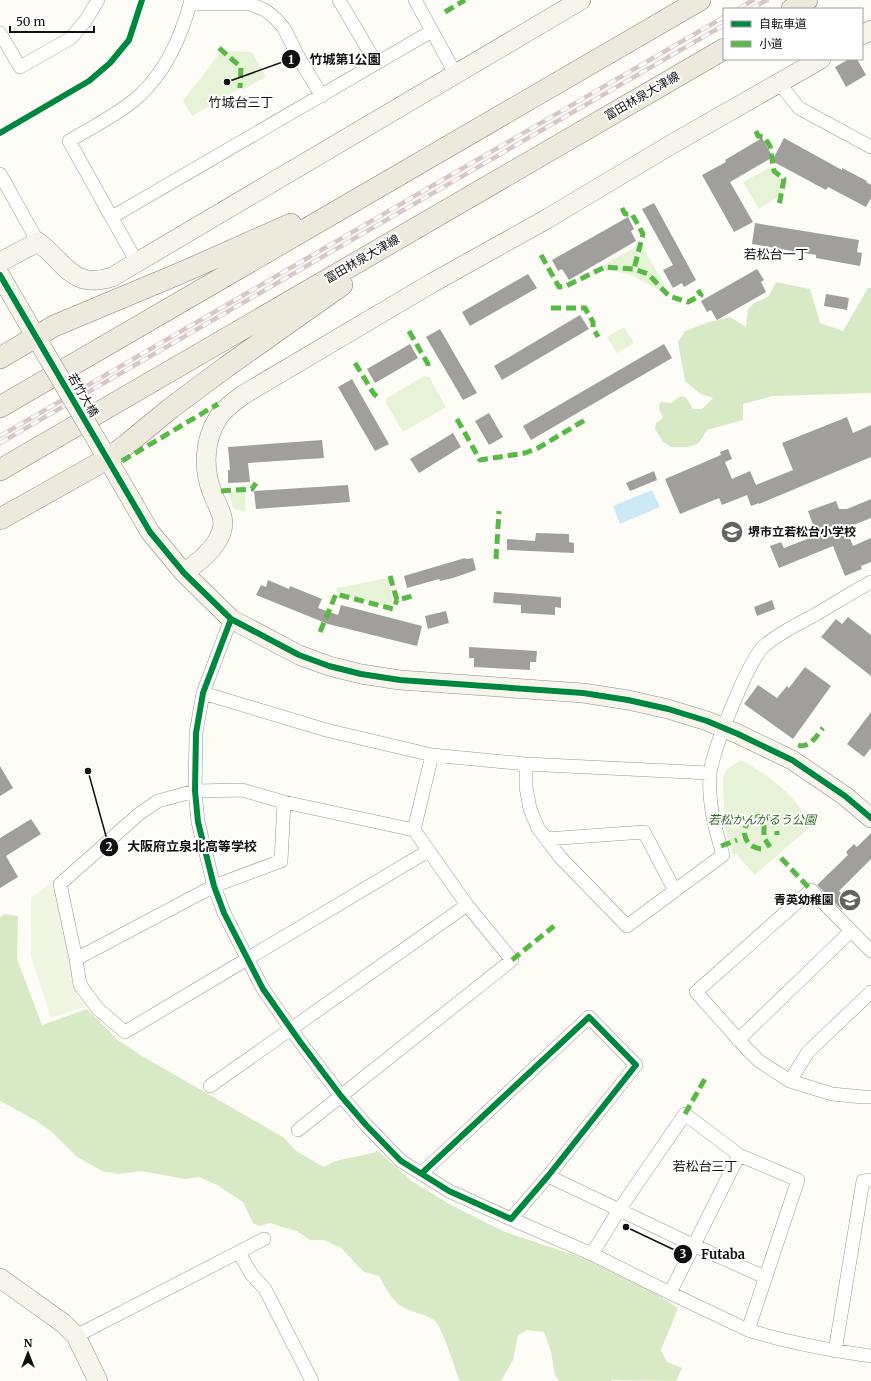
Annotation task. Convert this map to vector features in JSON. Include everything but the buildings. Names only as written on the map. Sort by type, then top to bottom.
[{"type":"main road","points":[[0,407],[700,0]]},
{"type":"main road","points":[[794,8],[808,0]]},
{"type":"main road","name":"富田林泉大津線","points":[[0,470],[723,49]]},
{"type":"main road","points":[[0,358],[54,326],[183,272],[291,224],[332,200],[514,108]]},
{"type":"main road","points":[[0,519],[104,452],[126,445],[171,408],[226,368],[360,272],[475,194]]},
{"type":"main road","points":[[0,394],[175,305]]},
{"type":"main road","points":[[0,474],[23,457]]},
{"type":"street","points":[[0,33],[20,67],[71,38],[86,20],[98,0]]},
{"type":"street","points":[[339,0],[376,64]]},
{"type":"street","points":[[415,0],[456,73]]},
{"type":"street","points":[[0,174],[38,242],[73,275],[94,281],[103,280],[112,277],[136,261],[581,0]]},
{"type":"street","points":[[136,261],[69,141],[118,111],[139,96],[155,78],[173,49],[184,24],[190,2],[250,4],[265,10],[284,28],[300,60],[322,96]]},
{"type":"street","points":[[112,217],[432,31]]},
{"type":"street","points":[[184,573],[200,561],[215,545],[222,532],[223,522],[220,509],[212,493],[208,479],[206,461],[208,444],[212,431],[218,418],[229,405],[243,395],[432,283],[545,220],[818,60]]},
{"type":"street","points":[[779,83],[799,108],[871,148]]},
{"type":"street","points":[[0,262],[38,242]]},
{"type":"street","name":"若竹大橋","points":[[0,275],[150,532],[184,573],[231,619],[299,655],[329,666],[361,674],[400,680],[583,693],[628,700],[668,709],[707,721],[792,760],[845,796],[871,818]]},
{"type":"street","points":[[526,764],[526,787],[530,809],[538,828],[560,857],[627,926],[724,855],[714,822],[711,800],[710,773],[724,728],[749,667],[762,647],[779,634],[871,582]]},
{"type":"street","points":[[231,619],[203,693],[196,733],[195,791],[198,822],[214,886],[224,913],[263,989],[341,1096],[366,1125],[401,1161],[449,1191],[592,1254],[748,1330],[778,1340],[871,1356]]},
{"type":"street","points":[[203,693],[326,730],[432,755],[526,764],[710,773]]},
{"type":"street","points":[[414,830],[432,755]]},
{"type":"street","points":[[298,1130],[512,960],[467,904],[414,830],[284,802],[242,790],[195,791],[158,801],[139,814],[60,884],[80,985],[98,1009],[125,1032],[428,851]]},
{"type":"street","points":[[76,959],[214,886],[281,861],[284,802]]},
{"type":"street","points":[[546,839],[644,832],[675,891]]},
{"type":"street","points":[[871,951],[811,890],[696,992],[738,1040],[760,1061],[790,1081],[832,1094],[871,1097]]},
{"type":"street","points":[[210,1086],[467,904]]},
{"type":"street","points":[[738,1040],[851,931]]},
{"type":"street","points":[[790,1081],[808,1052],[871,992]]},
{"type":"street","points":[[422,1173],[589,1018],[636,1065],[548,1176],[511,1219]]},
{"type":"street","points":[[592,1254],[619,1210],[685,1114],[738,1155],[798,1180],[748,1330]]},
{"type":"street","points":[[670,1293],[738,1155]]},
{"type":"street","points":[[548,1176],[765,1278]]},
{"type":"street","points":[[835,1351],[863,1181],[871,1180]]},
{"type":"street","points":[[76,1336],[264,1239]]},
{"type":"street","points":[[239,1253],[252,1275],[265,1289],[312,1381]]},
{"type":"street","points":[[0,1278],[63,1323],[76,1336],[98,1381]]},
{"type":"green space","points":[[225,51],[252,52],[266,77],[242,90],[241,88],[192,116],[183,101],[219,54]]},
{"type":"green space","points":[[769,168],[784,179],[780,199],[776,198],[759,209],[743,182]]},
{"type":"green space","points":[[641,244],[665,286],[658,290],[638,278],[626,273],[603,271],[600,267]]},
{"type":"green space","points":[[776,282],[810,289],[820,323],[843,331],[868,288],[871,288],[871,393],[773,396],[743,404],[743,420],[707,430],[697,444],[688,447],[671,447],[663,442],[655,429],[656,423],[663,418],[659,409],[660,402],[671,403],[681,396],[686,398],[693,409],[702,409],[713,398],[699,393],[685,381],[678,342],[685,331],[706,323],[730,317],[746,327],[748,309],[754,303],[768,297]]},
{"type":"green space","points":[[624,327],[634,343],[617,353],[607,337]]},
{"type":"green space","points":[[424,376],[429,377],[446,407],[403,432],[386,403],[387,398]]},
{"type":"green space","points":[[228,492],[245,492],[246,512],[234,509]]},
{"type":"green space","points":[[388,578],[393,599],[389,607],[336,592],[337,588]]},
{"type":"green space","name":"若松かんがるう公園","points":[[741,760],[767,776],[791,796],[803,813],[800,817],[812,825],[755,875],[736,854],[733,854],[725,829],[723,778],[727,769]]},
{"type":"green space","points":[[54,881],[73,980],[78,997],[84,1007],[51,1018],[31,956],[31,898]]},
{"type":"green space","points":[[4,914],[18,916],[17,959],[42,1025],[87,1009],[118,1040],[142,1056],[283,1137],[296,1151],[324,1167],[336,1161],[378,1151],[413,1182],[451,1205],[505,1232],[583,1258],[650,1290],[678,1308],[661,1350],[667,1362],[682,1368],[676,1381],[559,1381],[555,1375],[551,1352],[544,1332],[527,1330],[518,1335],[513,1360],[501,1381],[460,1381],[445,1339],[435,1321],[427,1316],[401,1306],[391,1297],[379,1276],[364,1272],[341,1248],[324,1240],[310,1240],[297,1231],[270,1223],[259,1226],[253,1223],[243,1202],[217,1185],[199,1177],[185,1179],[141,1171],[118,1174],[102,1171],[77,1157],[52,1132],[35,1120],[0,1101],[0,917]]},
{"type":"water","points":[[652,490],[660,507],[620,524],[613,506]]},
{"type":"railway","points":[[740,8],[753,0]]},
{"type":"railway","points":[[753,8],[767,0]]},
{"type":"railway","points":[[0,436],[723,18]]},
{"type":"railway","points":[[0,443],[723,26]]},
{"type":"marked path","points":[[445,12],[465,0]]},
{"type":"marked path","points":[[219,48],[241,67],[240,88]]},
{"type":"marked path","points":[[756,131],[758,136],[764,137],[770,146],[774,171],[784,179],[779,206]]},
{"type":"marked path","points":[[622,208],[625,214],[632,214],[643,234],[634,269]]},
{"type":"marked path","points":[[541,255],[559,287],[566,286],[605,267],[634,269],[648,274],[669,296],[688,302],[701,295],[698,290]]},
{"type":"marked path","points":[[551,308],[585,308],[593,322],[593,327],[598,337]]},
{"type":"marked path","points":[[409,331],[428,364],[428,369]]},
{"type":"marked path","points":[[355,363],[374,394],[379,398]]},
{"type":"marked path","points":[[122,461],[218,404]]},
{"type":"marked path","points":[[457,419],[480,460],[525,453],[538,448],[585,420]]},
{"type":"marked path","points":[[221,491],[252,489],[256,483]]},
{"type":"marked path","points":[[496,559],[499,511]]},
{"type":"marked path","points":[[390,576],[397,600],[413,596]]},
{"type":"marked path","points":[[320,632],[336,594],[393,609],[397,600]]},
{"type":"marked path","points":[[798,745],[802,746],[810,743],[816,738],[823,728]]},
{"type":"marked path","points":[[761,849],[752,846],[746,839],[744,831],[751,819],[758,817],[771,819],[775,825],[777,835]]},
{"type":"marked path","points":[[764,825],[764,838],[770,847]]},
{"type":"marked path","points":[[721,846],[737,840]]},
{"type":"marked path","points":[[781,858],[811,890]]},
{"type":"marked path","points":[[512,960],[554,926]]},
{"type":"marked path","points":[[685,1114],[706,1077]]},
{"type":"cycle path","points":[[0,133],[89,81],[110,63],[129,40],[142,0]]},
{"type":"cycle path","points":[[0,275],[150,532],[184,573],[231,619],[299,655],[329,666],[361,674],[400,680],[583,693],[628,700],[668,709],[707,721],[792,760],[845,796],[871,818]]},
{"type":"cycle path","points":[[231,619],[203,693],[196,733],[195,791],[198,822],[214,886],[224,913],[263,989],[341,1096],[366,1125],[401,1161],[449,1191],[511,1219],[548,1176],[636,1065],[589,1017],[422,1173]]},
{"type":"place","name":"竹城第1公園","points":[[227,82]]},
{"type":"place","name":"堺市立若松台小学校","points":[[732,532]]},
{"type":"place","name":"大阪府立泉北高等学校","points":[[88,771]]},
{"type":"place","name":"青英幼稚園","points":[[850,900]]},
{"type":"place","name":"Futaba","points":[[626,1227]]},
{"type":"district","name":"竹城台三丁","points":[[241,102]]},
{"type":"district","name":"若松台一丁","points":[[776,254]]},
{"type":"district","name":"若松台三丁","points":[[705,1166]]}]
